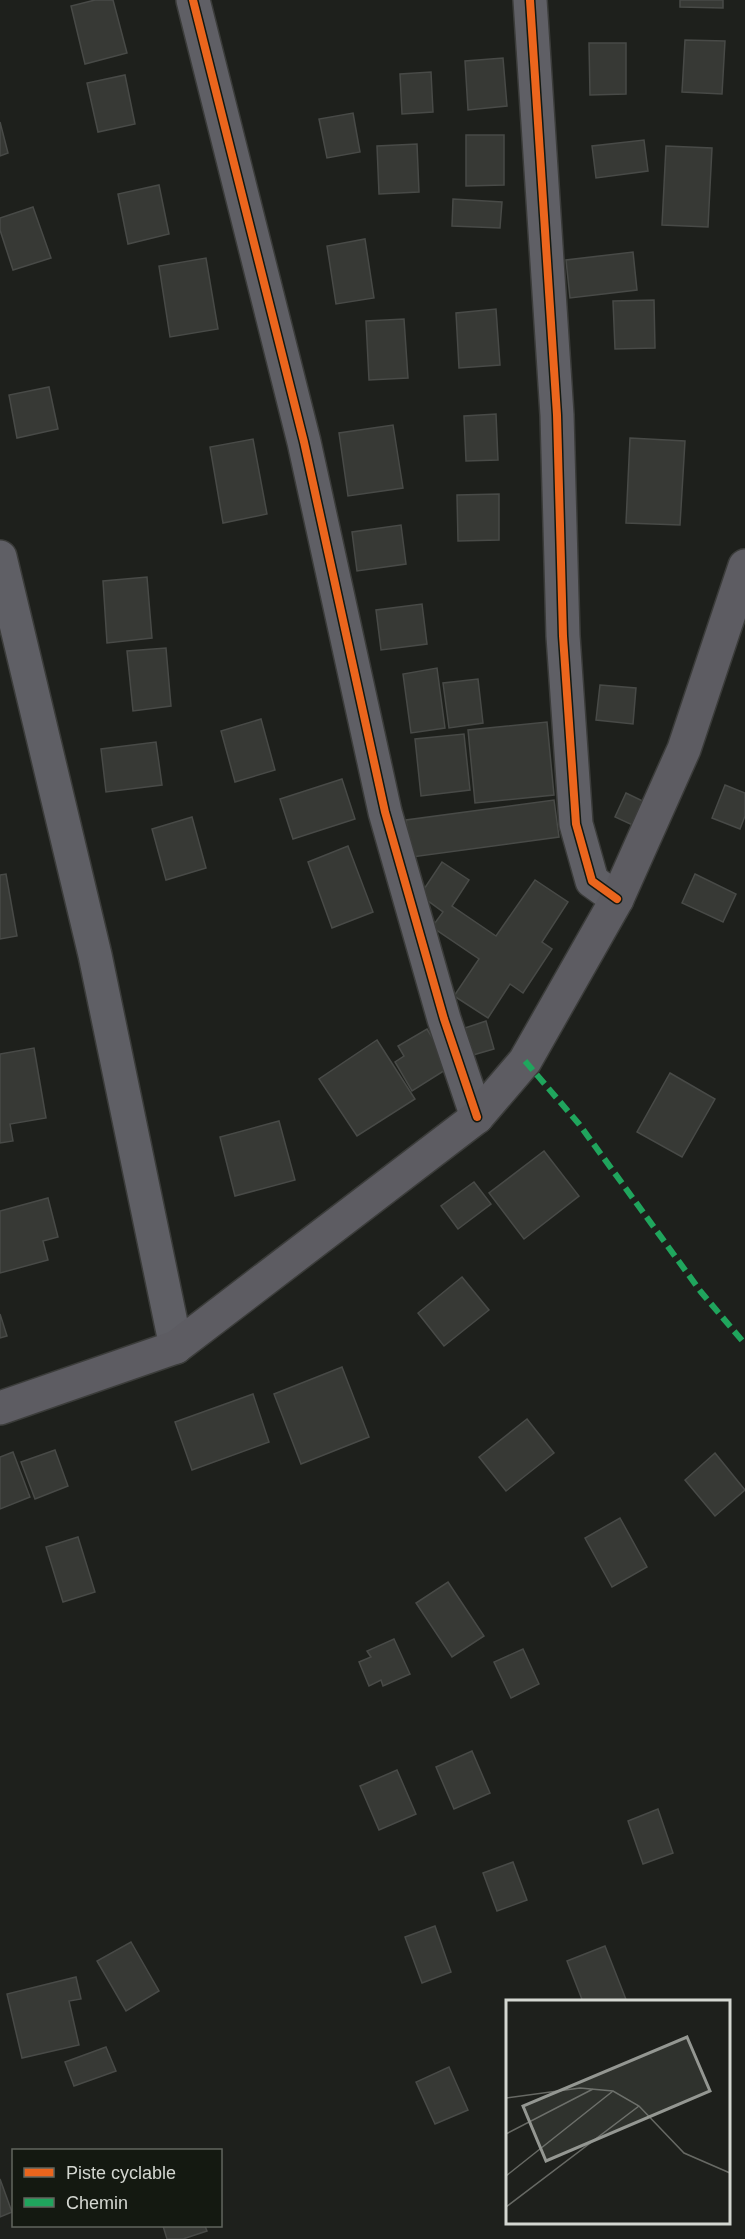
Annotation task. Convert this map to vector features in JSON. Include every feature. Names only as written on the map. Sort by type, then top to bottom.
[{"type":"highway","points":[[0,1408],[176,1347],[477,1117],[525,1061],[617,899],[684,749],[745,566]]},
{"type":"street","points":[[193,0],[304,442],[385,812],[444,1019],[477,1117]]},
{"type":"street","points":[[530,0],[557,415],[564,636],[576,824],[592,881],[617,899]]},
{"type":"street","points":[[0,557],[95,955],[176,1347]]},
{"type":"building","points":[[95,0],[113,0],[127,53],[85,64],[71,6]]},
{"type":"building","points":[[680,0],[723,0],[723,8],[680,7]]},
{"type":"building","points":[[685,40],[725,41],[722,94],[682,92]]},
{"type":"building","points":[[589,43],[626,43],[626,94],[590,95]]},
{"type":"building","points":[[503,58],[507,106],[468,110],[465,61]]},
{"type":"building","points":[[431,72],[433,112],[402,114],[400,74]]},
{"type":"building","points":[[125,75],[135,124],[98,132],[87,83]]},
{"type":"building","points":[[353,113],[360,152],[327,158],[319,119]]},
{"type":"building","points":[[0,122],[8,153],[0,156]]},
{"type":"building","points":[[466,135],[504,135],[504,185],[466,186]]},
{"type":"building","points":[[644,140],[648,171],[596,178],[592,146]]},
{"type":"building","points":[[417,144],[419,192],[379,194],[377,146]]},
{"type":"building","points":[[666,146],[712,148],[708,227],[662,225]]},
{"type":"building","points":[[159,185],[169,234],[128,244],[118,194]]},
{"type":"building","points":[[453,199],[502,202],[500,228],[452,226]]},
{"type":"building","points":[[33,207],[51,258],[13,270],[0,230],[0,218]]},
{"type":"building","points":[[365,239],[374,298],[336,304],[327,246]]},
{"type":"building","points":[[633,252],[637,290],[570,298],[566,260]]},
{"type":"building","points":[[206,258],[218,329],[170,337],[159,266]]},
{"type":"building","points":[[654,300],[655,348],[615,349],[613,301]]},
{"type":"building","points":[[496,309],[500,365],[459,368],[456,313]]},
{"type":"building","points":[[404,319],[408,378],[369,380],[366,321]]},
{"type":"building","points":[[49,387],[58,429],[17,438],[9,395]]},
{"type":"building","points":[[496,414],[498,460],[466,461],[464,416]]},
{"type":"building","points":[[393,425],[403,488],[348,496],[339,433]]},
{"type":"building","points":[[630,438],[685,441],[680,525],[626,523]]},
{"type":"building","points":[[253,439],[267,514],[223,523],[210,447]]},
{"type":"building","points":[[499,494],[499,540],[458,541],[457,495]]},
{"type":"building","points":[[401,525],[406,564],[357,571],[352,532]]},
{"type":"building","points":[[147,577],[152,638],[107,643],[103,581]]},
{"type":"building","points":[[422,604],[427,644],[381,650],[376,610]]},
{"type":"building","points":[[166,648],[171,706],[133,711],[127,651]]},
{"type":"building","points":[[437,668],[445,728],[411,733],[403,674]]},
{"type":"building","points":[[478,679],[483,723],[449,728],[443,683]]},
{"type":"building","points":[[600,685],[636,688],[633,724],[596,720]]},
{"type":"building","points":[[261,719],[275,770],[235,782],[221,731]]},
{"type":"building","points":[[547,722],[554,795],[475,803],[468,730]]},
{"type":"building","points":[[464,734],[470,790],[421,796],[415,739]]},
{"type":"building","points":[[156,742],[162,785],[106,792],[101,749]]},
{"type":"building","points":[[342,779],[355,819],[293,839],[280,799]]},
{"type":"building","points":[[725,785],[745,793],[745,816],[740,829],[712,818]]},
{"type":"building","points":[[626,793],[649,804],[639,828],[615,817]]},
{"type":"building","points":[[554,800],[559,837],[412,857],[406,820]]},
{"type":"building","points":[[192,817],[206,868],[166,880],[152,829]]},
{"type":"building","points":[[348,846],[373,912],[332,928],[308,862]]},
{"type":"building","points":[[442,862],[469,880],[452,906],[496,936],[535,880],[568,902],[542,942],[552,949],[523,993],[510,984],[488,1018],[454,996],[479,959],[432,927],[443,912],[420,895]]},
{"type":"building","points":[[6,874],[17,936],[0,939],[0,875]]},
{"type":"building","points":[[695,874],[736,894],[723,922],[682,903]]},
{"type":"building","points":[[486,1021],[494,1049],[473,1055],[465,1028]]},
{"type":"building","points":[[427,1029],[450,1067],[412,1091],[395,1062],[404,1056],[398,1046]]},
{"type":"building","points":[[377,1040],[415,1099],[357,1136],[319,1079]]},
{"type":"building","points":[[34,1048],[46,1118],[10,1124],[13,1141],[0,1143],[0,1054]]},
{"type":"building","points":[[670,1073],[715,1099],[682,1157],[637,1132]]},
{"type":"building","points":[[279,1121],[295,1180],[235,1196],[220,1137]]},
{"type":"building","points":[[544,1151],[579,1196],[524,1239],[489,1193]]},
{"type":"building","points":[[474,1182],[491,1204],[458,1229],[441,1206]]},
{"type":"building","points":[[48,1198],[58,1237],[43,1241],[48,1260],[0,1273],[0,1211]]},
{"type":"building","points":[[462,1277],[489,1310],[444,1346],[418,1313]]},
{"type":"building","points":[[0,1314],[7,1336],[0,1338]]},
{"type":"building","points":[[342,1367],[369,1437],[301,1464],[274,1394]]},
{"type":"building","points":[[253,1394],[269,1442],[192,1470],[175,1422]]},
{"type":"building","points":[[527,1419],[554,1453],[506,1491],[479,1457]]},
{"type":"building","points":[[55,1450],[68,1486],[35,1499],[21,1462]]},
{"type":"building","points":[[13,1452],[30,1497],[0,1509],[0,1457]]},
{"type":"building","points":[[715,1453],[745,1490],[715,1516],[685,1480]]},
{"type":"building","points":[[620,1518],[647,1567],[612,1587],[585,1538]]},
{"type":"building","points":[[78,1537],[95,1592],[63,1602],[46,1547]]},
{"type":"building","points":[[448,1582],[484,1636],[452,1657],[416,1603]]},
{"type":"building","points":[[394,1639],[410,1674],[383,1686],[381,1680],[369,1686],[359,1662],[371,1657],[367,1651]]},
{"type":"building","points":[[523,1649],[539,1684],[511,1698],[494,1662]]},
{"type":"building","points":[[472,1751],[490,1793],[454,1809],[436,1767]]},
{"type":"building","points":[[397,1770],[416,1814],[379,1830],[360,1786]]},
{"type":"building","points":[[658,1809],[673,1853],[643,1864],[628,1821]]},
{"type":"building","points":[[513,1862],[527,1900],[497,1911],[483,1873]]},
{"type":"building","points":[[435,1926],[451,1972],[422,1983],[405,1937]]},
{"type":"building","points":[[131,1942],[159,1991],[126,2011],[97,1961]]},
{"type":"building","points":[[605,1946],[626,2000],[582,2000],[567,1961]]},
{"type":"building","points":[[76,1977],[81,1999],[69,2001],[79,2045],[22,2058],[7,1994]]},
{"type":"building","points":[[106,2047],[116,2071],[74,2086],[65,2062]]},
{"type":"building","points":[[449,2067],[468,2110],[435,2124],[416,2082]]},
{"type":"building","points":[[0,2179],[12,2212],[0,2217]]},
{"type":"building","points":[[163,2227],[205,2227],[207,2231],[183,2239],[167,2239]]},
{"type":"marked path","points":[[525,1061],[579,1124],[701,1292],[745,1344]]},
{"type":"cycle path","points":[[193,0],[304,442],[385,812],[444,1019],[477,1117]]},
{"type":"cycle path","points":[[530,0],[557,415],[563,636],[576,824],[592,881],[617,899]]}]
